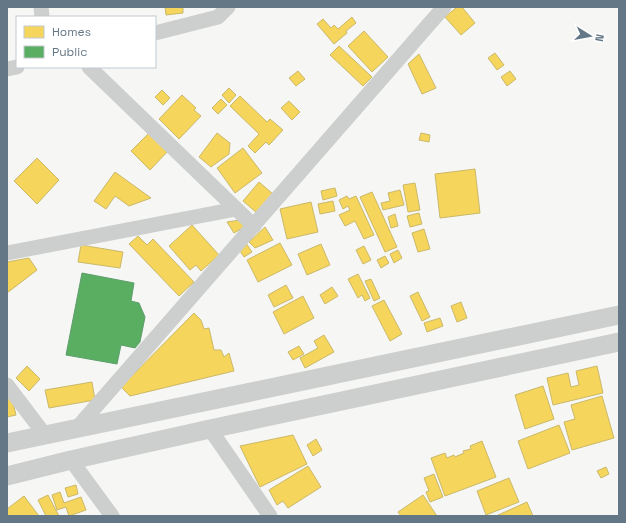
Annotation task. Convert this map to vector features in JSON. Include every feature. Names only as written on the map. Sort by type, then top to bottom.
[{"type":"street","points":[[156,33],[218,17],[228,7]]},
{"type":"street","points":[[77,428],[444,7]]},
{"type":"street","points":[[90,68],[254,226]]},
{"type":"street","points":[[7,253],[236,209]]},
{"type":"street","points":[[7,443],[619,316]]},
{"type":"street","points":[[7,476],[210,429],[619,342]]},
{"type":"street","points":[[7,385],[45,435]]},
{"type":"street","points":[[210,429],[270,516]]},
{"type":"street","points":[[71,460],[112,516]]},
{"type":"building: Homes","points":[[165,7],[183,7],[183,13],[166,15]]},
{"type":"building: Homes","points":[[457,7],[462,7],[475,23],[461,35],[445,17]]},
{"type":"building: Homes","points":[[352,17],[356,23],[334,44],[317,24],[323,19],[331,28],[334,25],[338,29]]},
{"type":"building: Homes","points":[[364,31],[388,57],[372,72],[348,46]]},
{"type":"building: Homes","points":[[339,46],[372,77],[363,86],[330,55]]},
{"type":"building: Homes","points":[[495,53],[504,65],[497,70],[488,58]]},
{"type":"building: Homes","points":[[419,54],[436,88],[422,94],[408,64]]},
{"type":"building: Homes","points":[[298,71],[305,79],[296,86],[289,78]]},
{"type":"building: Homes","points":[[510,71],[516,79],[507,86],[501,77]]},
{"type":"building: Homes","points":[[229,88],[236,95],[229,103],[222,95]]},
{"type":"building: Homes","points":[[162,90],[170,98],[163,105],[155,97]]},
{"type":"building: Homes","points":[[182,95],[196,108],[194,110],[201,116],[179,139],[159,119]]},
{"type":"building: Homes","points":[[240,96],[267,122],[270,119],[283,130],[269,145],[266,142],[255,153],[248,146],[259,134],[230,106]]},
{"type":"building: Homes","points":[[221,99],[227,105],[218,114],[212,108]]},
{"type":"building: Homes","points":[[289,101],[300,112],[292,120],[281,108]]},
{"type":"building: Homes","points":[[149,133],[168,151],[150,170],[131,151]]},
{"type":"building: Homes","points":[[217,133],[230,143],[229,154],[211,167],[199,157]]},
{"type":"building: Homes","points":[[421,133],[430,135],[429,142],[419,140]]},
{"type":"building: Homes","points":[[243,148],[262,173],[235,193],[217,168]]},
{"type":"building: Homes","points":[[37,158],[59,180],[37,204],[14,181]]},
{"type":"building: Homes","points":[[475,169],[480,213],[440,218],[435,174]]},
{"type":"building: Homes","points":[[115,172],[151,198],[129,206],[115,196],[106,209],[94,201]]},
{"type":"building: Homes","points":[[259,182],[273,194],[257,213],[243,201]]},
{"type":"building: Homes","points":[[415,183],[420,210],[408,212],[403,185]]},
{"type":"building: Homes","points":[[335,188],[337,196],[323,200],[321,191]]},
{"type":"building: Homes","points":[[400,190],[404,205],[383,210],[381,203],[390,201],[388,193]]},
{"type":"building: Homes","points":[[372,192],[397,247],[385,252],[360,197]]},
{"type":"building: Homes","points":[[347,196],[349,199],[356,196],[374,235],[364,239],[355,221],[345,226],[339,215],[350,210],[348,206],[343,209],[339,200]]},
{"type":"building: Homes","points":[[333,201],[335,211],[320,214],[318,204]]},
{"type":"building: Homes","points":[[311,202],[318,232],[287,239],[280,209]]},
{"type":"building: Homes","points":[[419,213],[422,224],[410,227],[407,216]]},
{"type":"building: Homes","points":[[395,214],[398,226],[391,228],[388,217]]},
{"type":"building: Homes","points":[[240,220],[244,227],[234,233],[227,222]]},
{"type":"building: Homes","points":[[192,225],[219,255],[201,271],[196,265],[190,270],[169,246]]},
{"type":"building: Homes","points":[[265,227],[273,240],[255,248],[249,242]]},
{"type":"building: Homes","points":[[424,229],[430,249],[418,252],[412,233]]},
{"type":"building: Homes","points":[[138,236],[147,245],[153,239],[194,282],[179,296],[129,244]]},
{"type":"building: Homes","points":[[246,243],[252,252],[244,257],[238,248]]},
{"type":"building: Homes","points":[[280,243],[292,265],[258,282],[247,260]]},
{"type":"building: Homes","points":[[321,244],[330,265],[307,275],[298,254]]},
{"type":"building: Homes","points":[[81,245],[123,252],[120,268],[78,262]]},
{"type":"building: Homes","points":[[364,246],[371,260],[363,264],[356,250]]},
{"type":"building: Homes","points":[[398,250],[402,258],[394,263],[390,254]]},
{"type":"building: Homes","points":[[385,256],[389,263],[381,268],[377,260]]},
{"type":"building: Homes","points":[[29,258],[37,270],[7,293],[7,262]]},
{"type":"building: Homes","points":[[358,274],[370,298],[365,301],[362,295],[358,298],[348,279]]},
{"type":"building: Homes","points":[[371,279],[380,298],[374,301],[365,281]]},
{"type":"building: Homes","points":[[286,285],[293,298],[274,307],[268,295]]},
{"type":"building: Homes","points":[[332,287],[338,296],[325,304],[320,295]]},
{"type":"building: Homes","points":[[418,292],[430,317],[422,321],[410,296]]},
{"type":"building: Homes","points":[[303,296],[314,318],[284,334],[273,312]]},
{"type":"building: Homes","points":[[384,300],[402,334],[390,341],[372,306]]},
{"type":"building: Homes","points":[[461,302],[467,318],[457,322],[451,306]]},
{"type":"building: Homes","points":[[194,313],[201,320],[204,329],[209,328],[214,350],[221,350],[224,357],[229,353],[234,371],[130,396],[121,387]]},
{"type":"building: Homes","points":[[440,318],[443,326],[427,332],[424,323]]},
{"type":"building: Homes","points":[[324,335],[334,352],[305,368],[300,358],[318,348],[314,341]]},
{"type":"building: Homes","points":[[299,346],[304,354],[293,360],[288,352]]},
{"type":"building: Homes","points":[[27,366],[40,379],[29,391],[16,378]]},
{"type":"building: Homes","points":[[597,366],[603,393],[553,405],[547,378],[568,373],[571,387],[579,385],[576,371]]},
{"type":"building: Homes","points":[[92,382],[95,400],[49,408],[45,390]]},
{"type":"building: Homes","points":[[543,386],[554,419],[525,429],[515,395]]},
{"type":"building: Homes","points":[[11,394],[16,415],[7,417],[7,395]]},
{"type":"building: Homes","points":[[602,396],[614,438],[572,450],[564,422],[575,419],[571,405]]},
{"type":"building: Homes","points":[[559,425],[570,453],[528,469],[518,441]]},
{"type":"building: Homes","points":[[293,435],[307,464],[260,487],[240,446]]},
{"type":"building: Homes","points":[[316,439],[322,450],[313,456],[307,445]]},
{"type":"building: Homes","points":[[482,441],[496,477],[445,496],[431,458],[445,453],[447,458],[454,455],[455,457],[464,453],[463,451],[471,449],[470,446]]},
{"type":"building: Homes","points":[[308,466],[321,487],[288,508],[283,501],[277,505],[269,490]]},
{"type":"building: Homes","points":[[606,467],[609,474],[601,478],[597,471]]},
{"type":"building: Homes","points":[[434,474],[443,497],[430,502],[426,492],[429,491],[424,478]]},
{"type":"building: Homes","points":[[509,478],[519,502],[486,515],[477,491]]},
{"type":"building: Homes","points":[[76,485],[78,494],[68,497],[65,488]]},
{"type":"building: Homes","points":[[60,492],[64,503],[81,497],[86,510],[69,516],[66,507],[57,510],[52,495]]},
{"type":"building: Homes","points":[[48,495],[59,516],[46,516],[38,500]]},
{"type":"building: Homes","points":[[423,495],[437,516],[401,516],[398,512]]},
{"type":"building: Homes","points":[[24,496],[39,516],[7,516],[7,509]]},
{"type":"building: Homes","points":[[527,502],[533,516],[496,516]]},
{"type":"building: Public","points":[[82,273],[134,283],[131,301],[139,303],[145,317],[140,342],[135,348],[121,345],[117,364],[66,355]]}]
